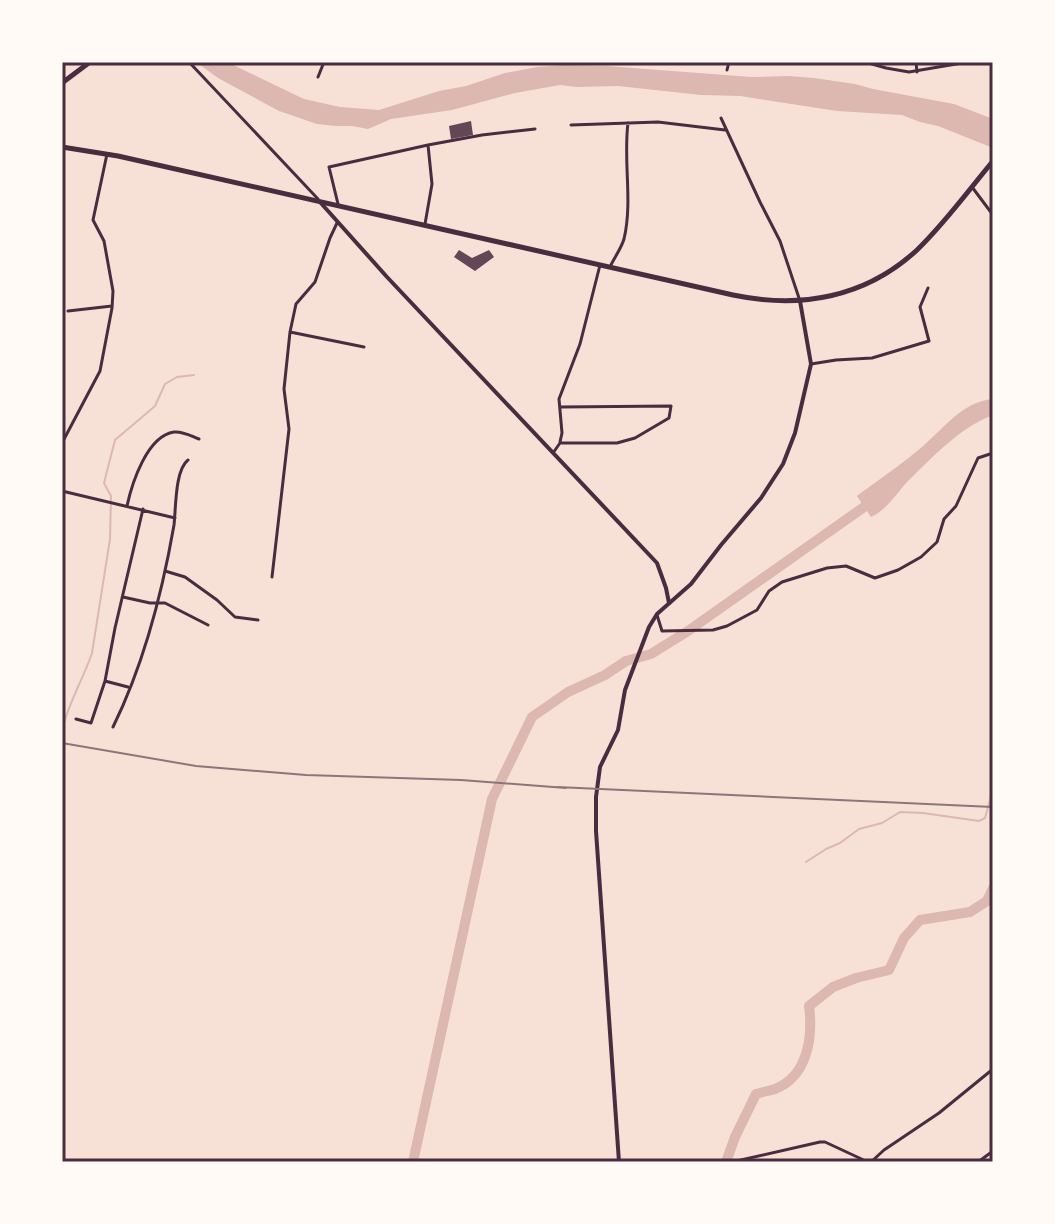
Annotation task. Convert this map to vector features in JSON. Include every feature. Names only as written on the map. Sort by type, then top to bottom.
[{"type":"main road","points":[[64,82],[90,62]]},
{"type":"main road","points":[[62,147],[107,154],[747,298],[779,302],[846,292],[894,268],[927,239],[993,161]]},
{"type":"main road","points":[[320,202],[657,563],[669,603]]},
{"type":"main road","points":[[619,1162],[596,831],[600,767],[618,730],[620,708],[630,671],[657,614],[691,584],[761,498],[783,464],[795,433],[811,364],[800,301]]},
{"type":"street","points":[[189,62],[320,202]]},
{"type":"street","points":[[318,77],[324,62]]},
{"type":"street","points":[[727,70],[729,62]]},
{"type":"street","points":[[865,62],[917,72],[968,62]]},
{"type":"street","points":[[916,62],[917,72]]},
{"type":"street","points":[[62,74],[64,82]]},
{"type":"street","points":[[721,118],[774,227],[800,301]]},
{"type":"street","points":[[571,125],[658,122],[725,130]]},
{"type":"street","points":[[610,267],[624,238],[628,123]]},
{"type":"street","points":[[338,206],[329,167],[482,135],[535,129]]},
{"type":"street","points":[[425,226],[432,184],[428,145]]},
{"type":"street","points":[[62,443],[100,371],[112,306],[113,291],[104,241],[93,220],[107,154]]},
{"type":"street","points":[[972,187],[993,215]]},
{"type":"street","points":[[272,577],[289,429],[284,389],[290,332],[296,304],[315,282],[338,222]]},
{"type":"street","points":[[553,453],[562,433],[559,399],[580,344],[600,265]]},
{"type":"street","points":[[811,364],[872,358],[929,341],[920,307],[928,288]]},
{"type":"street","points":[[68,311],[112,306]]},
{"type":"street","points":[[290,332],[364,347]]},
{"type":"street","points":[[560,407],[671,406],[669,418],[635,438],[617,443],[560,443]]},
{"type":"street","points":[[127,506],[134,477],[150,449],[168,434],[176,432],[199,439]]},
{"type":"street","points":[[657,614],[662,631],[713,630],[757,610],[769,591],[782,582],[827,568],[846,566],[875,578],[898,570],[921,557],[937,542],[944,519],[956,506],[978,458],[993,453]]},
{"type":"street","points":[[113,727],[147,643],[165,571],[180,469],[188,460]]},
{"type":"street","points":[[62,491],[175,518]]},
{"type":"street","points":[[76,719],[91,723],[105,681],[143,509]]},
{"type":"street","points":[[165,571],[185,577],[235,617],[258,620]]},
{"type":"street","points":[[123,597],[165,603],[208,625]]},
{"type":"street","points":[[105,681],[130,688]]},
{"type":"street","points":[[735,1162],[825,1142],[869,1162],[939,1113],[993,1069]]},
{"type":"street","points":[[978,1162],[993,1151]]},
{"type":"shaded area","points":[[196,62],[227,62],[304,99],[340,107],[379,110],[505,73],[537,67],[607,66],[751,77],[814,78],[954,104],[993,119],[993,148],[902,115],[837,111],[740,96],[618,86],[560,85],[452,110],[391,119],[368,129],[317,124],[279,111],[218,78]]},
{"type":"shaded area","points":[[993,399],[993,415],[950,442],[883,509],[871,517],[857,496],[914,454],[963,410]]},
{"type":"building","points":[[471,121],[473,135],[451,139],[449,126]]},
{"type":"building","points":[[459,250],[472,258],[489,250],[494,257],[475,271],[454,257]]},
{"type":"waterway","points":[[62,731],[92,653],[110,539],[111,496],[104,483],[115,440],[155,406],[165,384],[177,377],[194,375]]},
{"type":"waterway","points":[[413,1162],[492,799],[532,717],[568,692],[605,675],[626,661],[651,654],[688,631],[874,500]]},
{"type":"waterway","points":[[806,862],[859,829],[882,823],[900,812],[979,821],[985,818],[993,789]]},
{"type":"waterway","points":[[726,1162],[756,1094],[786,1083],[801,1065],[809,1042],[809,1006],[833,987],[889,970],[904,938],[920,920],[970,912],[987,901],[993,888]]},
{"type":"railway","points":[[62,743],[196,766],[306,775],[461,780],[566,788]]},
{"type":"railway","points":[[557,787],[993,807]]}]
